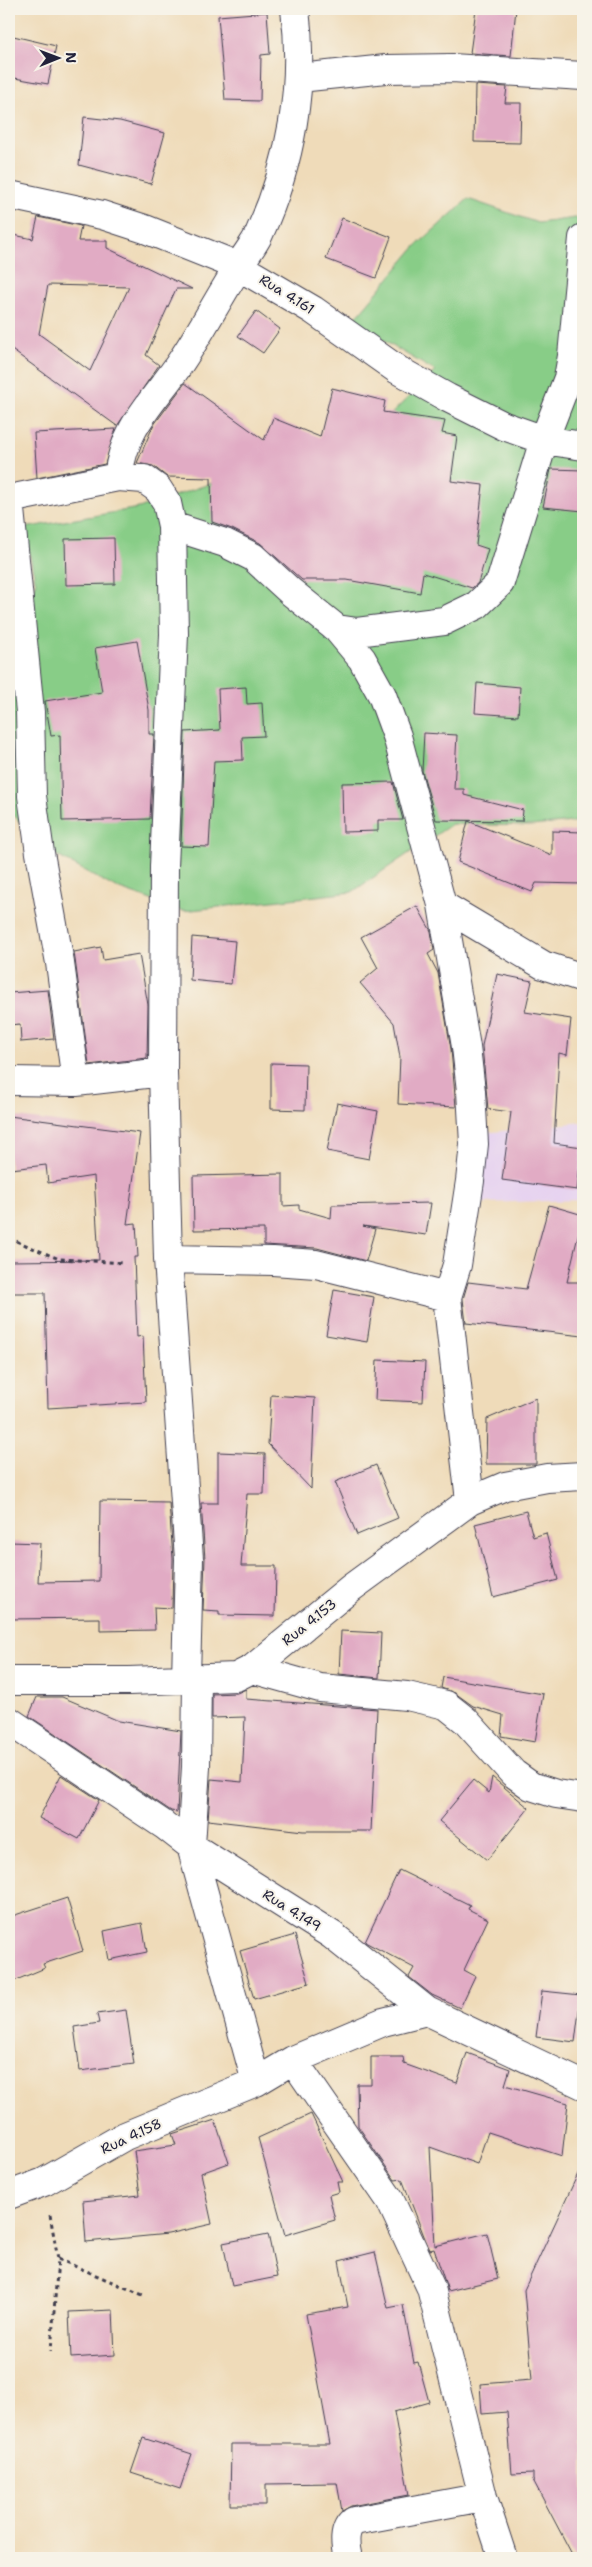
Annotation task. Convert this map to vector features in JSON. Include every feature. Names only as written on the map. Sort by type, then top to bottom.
[{"type":"street","points":[[118,477],[120,458],[128,434],[183,358],[238,266],[259,235],[280,179],[293,123],[299,78],[295,9]]},
{"type":"street","points":[[299,78],[386,70],[452,68],[583,76]]},
{"type":"street","name":"Rua 4.161","points":[[9,195],[102,215],[145,229],[238,266],[313,310],[398,370],[431,389],[504,426],[544,440],[583,446]]},
{"type":"street","points":[[337,629],[357,632],[444,621],[477,605],[500,583],[544,440],[568,378],[572,356],[583,238]]},
{"type":"street","points":[[76,1082],[60,963],[40,853],[20,800],[30,712],[9,499],[118,477],[144,479],[158,489],[167,503],[172,526],[174,634],[164,867],[163,1072],[168,1259],[189,1559],[191,1678],[196,1757],[191,1846],[256,2082]]},
{"type":"street","points":[[172,526],[225,543],[253,557],[291,592],[337,629],[362,660],[382,695],[397,736],[442,905],[466,1047],[474,1144],[457,1265],[447,1297],[470,1501]]},
{"type":"street","points":[[442,905],[543,965],[583,978]]},
{"type":"street","points":[[9,1081],[76,1082],[163,1072]]},
{"type":"street","points":[[168,1259],[273,1261],[316,1264],[447,1297]]},
{"type":"street","name":"Rua 4.153","points":[[9,1681],[129,1681],[236,1677],[252,1669],[351,1588],[470,1501],[505,1486],[547,1478],[583,1476]]},
{"type":"street","points":[[252,1669],[320,1688],[407,1696],[446,1705],[465,1720],[513,1773],[531,1786],[556,1794],[583,1798]]},
{"type":"street","name":"Rua 4.149","points":[[9,1721],[164,1825],[191,1846],[332,1935],[427,2011],[583,2085]]},
{"type":"street","name":"Rua 4.158","points":[[9,2195],[44,2182],[125,2136],[256,2082],[293,2060],[383,2022],[427,2011]]},
{"type":"street","points":[[293,2060],[390,2200],[431,2288],[483,2497],[503,2558]]},
{"type":"street","points":[[348,2558],[345,2544],[346,2531],[354,2522],[483,2497]]},
{"type":"path","points":[[9,1238],[59,1259],[124,1263]]},
{"type":"path","points":[[44,2182],[58,2259],[51,2351]]},
{"type":"path","points":[[58,2259],[143,2295]]},
{"type":"shaded area","points":[[583,1122],[583,1200],[480,1203],[485,1133]]},
{"type":"green space","points":[[468,199],[538,223],[583,217],[583,821],[531,826],[452,824],[352,892],[183,911],[114,887],[43,848],[9,810],[9,685],[20,633],[36,584],[24,528],[139,508],[379,426],[435,371],[352,322],[416,246]]},
{"type":"building","points":[[476,9],[516,9],[511,56],[470,53]]},
{"type":"building","points":[[267,12],[270,54],[261,55],[260,101],[225,100],[218,16]]},
{"type":"building","points":[[9,35],[56,46],[48,84],[9,77]]},
{"type":"building","points":[[475,85],[507,87],[505,103],[521,103],[520,143],[474,142]]},
{"type":"building","points":[[84,117],[120,121],[165,133],[151,184],[79,165]]},
{"type":"building","points":[[38,217],[81,226],[78,241],[107,241],[107,248],[192,289],[176,289],[146,355],[159,365],[117,426],[9,348],[9,234],[33,239]],"holes":[[[48,285],[129,287],[90,371],[39,334]]]},
{"type":"building","points":[[342,218],[391,237],[376,278],[326,259]]},
{"type":"building","points":[[256,311],[280,329],[263,353],[238,336]]},
{"type":"building","points":[[185,383],[264,440],[273,418],[320,437],[332,388],[385,401],[383,412],[445,421],[442,433],[457,436],[451,481],[483,485],[476,545],[488,549],[478,583],[472,588],[423,573],[420,593],[347,580],[302,580],[260,543],[232,529],[212,522],[211,478],[167,477],[153,466],[137,463],[153,426]]},
{"type":"building","points":[[116,429],[105,464],[37,478],[34,433]]},
{"type":"building","points":[[551,469],[583,470],[583,511],[543,507]]},
{"type":"building","points":[[114,538],[115,584],[66,585],[65,539]]},
{"type":"building","points":[[137,641],[149,710],[149,734],[154,734],[150,819],[62,821],[60,735],[51,736],[45,701],[102,692],[95,648]]},
{"type":"building","points":[[477,683],[520,687],[518,716],[475,713]]},
{"type":"building","points":[[246,687],[247,704],[262,703],[264,736],[242,737],[243,760],[214,761],[209,847],[181,846],[185,732],[220,730],[218,689]]},
{"type":"building","points":[[424,733],[457,735],[454,789],[464,789],[464,795],[523,810],[522,821],[436,820],[422,771]]},
{"type":"building","points":[[393,782],[403,820],[378,820],[378,831],[343,832],[342,783]]},
{"type":"building","points":[[468,821],[552,855],[552,831],[583,832],[583,884],[536,883],[532,892],[458,862]]},
{"type":"building","points":[[417,906],[431,931],[434,950],[428,954],[438,973],[451,1049],[456,1107],[398,1104],[400,1057],[394,1023],[360,983],[378,968],[361,937]]},
{"type":"building","points":[[192,937],[235,941],[231,984],[190,980]]},
{"type":"building","points":[[101,947],[103,960],[139,954],[148,1005],[147,1058],[89,1065],[74,952]]},
{"type":"building","points":[[497,974],[532,981],[525,1012],[571,1019],[567,1055],[559,1053],[554,1143],[582,1147],[577,1190],[502,1180],[511,1112],[488,1109],[482,1046]]},
{"type":"building","points":[[48,990],[54,1039],[21,1042],[20,1024],[9,1025],[9,993]]},
{"type":"building","points":[[271,1063],[306,1064],[305,1110],[271,1109]]},
{"type":"building","points":[[337,1103],[378,1111],[369,1159],[327,1151]]},
{"type":"building","points":[[9,1116],[140,1133],[127,1224],[136,1223],[138,1257],[134,1257],[137,1337],[143,1336],[146,1402],[48,1408],[45,1293],[11,1293],[10,1261],[99,1260],[94,1176],[48,1183],[46,1165],[11,1169],[9,1161]]},
{"type":"building","points":[[283,1174],[283,1206],[299,1205],[299,1209],[331,1218],[332,1205],[431,1203],[426,1235],[363,1226],[375,1229],[366,1261],[317,1248],[264,1245],[264,1229],[194,1230],[193,1176]]},
{"type":"building","points":[[549,1205],[583,1215],[567,1282],[583,1282],[583,1336],[466,1323],[463,1299],[468,1282],[526,1289]]},
{"type":"building","points":[[334,1290],[374,1297],[367,1342],[326,1335]]},
{"type":"building","points":[[377,1360],[425,1362],[423,1402],[375,1400]]},
{"type":"building","points":[[271,1395],[315,1398],[311,1489],[268,1444]]},
{"type":"building","points":[[536,1398],[536,1464],[486,1464],[487,1419]]},
{"type":"building","points":[[218,1452],[265,1454],[264,1494],[247,1494],[241,1566],[276,1566],[275,1616],[219,1615],[219,1611],[203,1610],[205,1559],[201,1503],[218,1503]]},
{"type":"building","points":[[376,1465],[398,1518],[357,1535],[335,1482]]},
{"type":"building","points":[[100,1501],[169,1502],[173,1559],[172,1608],[154,1607],[155,1630],[100,1631],[100,1618],[9,1619],[10,1542],[40,1543],[38,1582],[99,1581]]},
{"type":"building","points":[[526,1511],[533,1537],[546,1533],[558,1580],[493,1597],[475,1524]]},
{"type":"building","points":[[341,1631],[381,1633],[379,1678],[339,1674]]},
{"type":"building","points":[[443,1677],[543,1694],[535,1742],[501,1736],[503,1715],[473,1706],[455,1693],[441,1688]]},
{"type":"building","points":[[246,1689],[246,1699],[377,1709],[371,1831],[303,1831],[208,1820],[211,1779],[242,1782],[245,1717],[212,1718],[212,1694],[237,1693]]},
{"type":"building","points":[[37,1697],[62,1697],[119,1721],[181,1731],[177,1812],[171,1811],[29,1716]]},
{"type":"building","points":[[61,1775],[99,1800],[79,1839],[39,1818]]},
{"type":"building","points":[[492,1777],[529,1808],[487,1860],[439,1821],[473,1780],[489,1793]]},
{"type":"building","points":[[399,1870],[470,1905],[468,1909],[488,1919],[464,1970],[475,1976],[460,2008],[432,1995],[409,1977],[414,1968],[365,1942]]},
{"type":"building","points":[[67,1898],[83,1951],[43,1964],[45,1968],[9,1983],[9,1917]]},
{"type":"building","points":[[142,1923],[147,1952],[109,1960],[104,1931]]},
{"type":"building","points":[[295,1935],[309,1983],[254,1999],[240,1951]]},
{"type":"building","points":[[542,1991],[581,1995],[575,2042],[536,2037]]},
{"type":"building","points":[[126,2010],[134,2064],[80,2071],[74,2027],[99,2023],[97,2014]]},
{"type":"building","points":[[467,2053],[510,2069],[505,2085],[568,2103],[562,2156],[488,2132],[477,2164],[430,2147],[435,2246],[487,2233],[498,2279],[448,2291],[434,2249],[430,2250],[402,2179],[395,2180],[358,2126],[357,2084],[371,2084],[371,2057],[403,2057],[404,2064],[457,2083]]},
{"type":"building","points":[[311,2114],[343,2182],[337,2182],[339,2192],[329,2195],[335,2220],[285,2235],[258,2138]]},
{"type":"building","points":[[215,2120],[229,2163],[201,2173],[212,2224],[168,2234],[86,2242],[83,2201],[140,2195],[134,2151],[176,2145],[172,2134]]},
{"type":"building","points":[[583,2163],[583,2558],[574,2558],[533,2480],[533,2473],[512,2474],[507,2412],[482,2414],[480,2384],[532,2380],[524,2290]]},
{"type":"building","points":[[268,2234],[277,2277],[232,2286],[223,2243]]},
{"type":"building","points":[[375,2252],[388,2308],[403,2305],[414,2363],[418,2362],[429,2402],[394,2412],[409,2495],[351,2506],[342,2511],[337,2483],[266,2484],[266,2505],[230,2505],[231,2444],[330,2444],[306,2314],[348,2307],[339,2261]]},
{"type":"building","points":[[113,2310],[115,2355],[71,2358],[69,2312]]},
{"type":"building","points":[[143,2438],[192,2454],[180,2489],[131,2473]]}]
